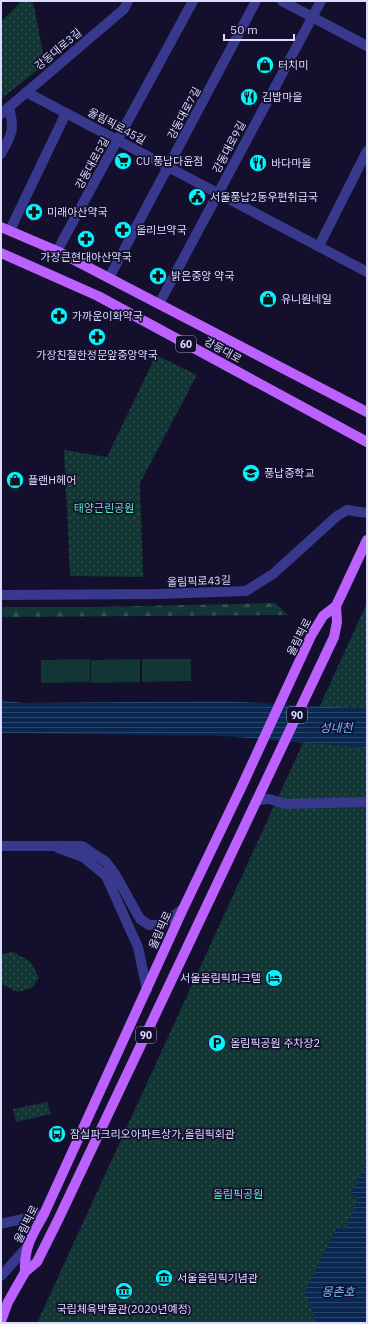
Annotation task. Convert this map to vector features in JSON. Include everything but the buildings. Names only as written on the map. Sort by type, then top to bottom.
[{"type":"main road","name":"강동대로","points":[[5,228],[57,251],[367,412]]},
{"type":"main road","name":"강동대로","points":[[1,253],[98,296],[367,442]]},
{"type":"main road","name":"올림픽로","points":[[26,1272],[24,1256],[27,1247],[44,1214],[183,909],[311,636],[323,616],[336,606],[367,540]]},
{"type":"main road","name":"올림픽로","points":[[1,1321],[5,1302],[26,1272],[38,1262],[334,637],[337,622],[336,606]]},
{"type":"street","name":"강동대로3길","points":[[1,114],[124,9],[128,1]]},
{"type":"street","name":"강동대로5길","points":[[57,251],[118,141],[192,1]]},
{"type":"street","name":"강동대로7길","points":[[109,278],[256,1]]},
{"type":"street","points":[[282,1],[367,46]]},
{"type":"street","name":"강동대로9길","points":[[159,304],[321,1]]},
{"type":"street","name":"올림픽로45길","points":[[26,92],[367,272]]},
{"type":"street","points":[[1,154],[12,133],[14,124],[9,107]]},
{"type":"street","name":"강동대로","points":[[5,228],[66,113]]},
{"type":"street","points":[[319,246],[367,151]]},
{"type":"street","name":"올림픽로43길","points":[[1,595],[158,594],[246,591],[273,574],[337,516],[347,510],[367,513]]},
{"type":"street","points":[[259,797],[286,804],[367,802]]},
{"type":"street","points":[[1,846],[82,846],[106,862],[115,874],[140,919],[149,924],[161,925],[183,909]]},
{"type":"street","points":[[53,846],[83,857],[106,876],[138,947],[147,990]]},
{"type":"street","points":[[1,1224],[44,1214]]},
{"type":"street","points":[[1,1276],[27,1247]]},
{"type":"green space","points":[[21,1],[33,1],[45,64],[1,99],[1,22]]},
{"type":"green space","name":"태양근린공원","points":[[156,355],[197,375],[140,483],[143,577],[70,576],[64,450],[107,457]]},
{"type":"green space","points":[[275,603],[288,615],[1,617],[1,607],[94,607]]},
{"type":"green space","name":"올림픽공원","points":[[367,603],[367,1323],[37,1323]]},
{"type":"green space","points":[[90,659],[90,682],[41,683],[41,660]]},
{"type":"green space","points":[[140,659],[140,682],[91,683],[91,660]]},
{"type":"green space","points":[[142,659],[191,659],[191,681],[142,682]]},
{"type":"green space","points":[[13,952],[31,962],[39,978],[32,988],[18,992],[1,984],[1,954]]},
{"type":"green space","points":[[47,1102],[51,1114],[16,1122],[13,1109]]},
{"type":"water","name":"성내천","points":[[1,700],[23,703],[226,701],[367,709],[367,748],[223,736],[1,733]]},
{"type":"water","name":"몽촌호","points":[[367,1163],[367,1323],[317,1323],[305,1292],[337,1227],[345,1230],[358,1198],[350,1194]]},
{"type":"place","name":"터치미","points":[[265,65]]},
{"type":"place","name":"김밥마을","points":[[249,97]]},
{"type":"place","name":"CU 풍납다윤점","points":[[123,161]]},
{"type":"place","name":"바다마을","points":[[258,163]]},
{"type":"place","name":"서울풍납2동우편취급국","points":[[197,197]]},
{"type":"place","name":"미래아산약국","points":[[34,212]]},
{"type":"place","name":"올리브약국","points":[[123,230]]},
{"type":"place","name":"가장큰현대아산약국","points":[[86,239]]},
{"type":"place","name":"밝은중앙 약국","points":[[158,276]]},
{"type":"place","name":"유니원네일","points":[[268,299]]},
{"type":"place","name":"가까운이화약국","points":[[59,316]]},
{"type":"place","name":"가장친절한정문앞중앙약국","points":[[97,337]]},
{"type":"place","name":"풍납중학교","points":[[251,473]]},
{"type":"place","name":"플랜H헤어","points":[[15,480]]},
{"type":"place","name":"서울올림픽파크텔","points":[[274,978]]},
{"type":"place","name":"올림픽공원 주차장2","points":[[217,1043]]},
{"type":"place","name":"잠실파크리오아파트상가,올림픽회관","points":[[57,1134]]},
{"type":"place","name":"서울올림픽기념관","points":[[164,1278]]},
{"type":"place","name":"국립체육박물관(2020년예정)","points":[[124,1291]]}]
